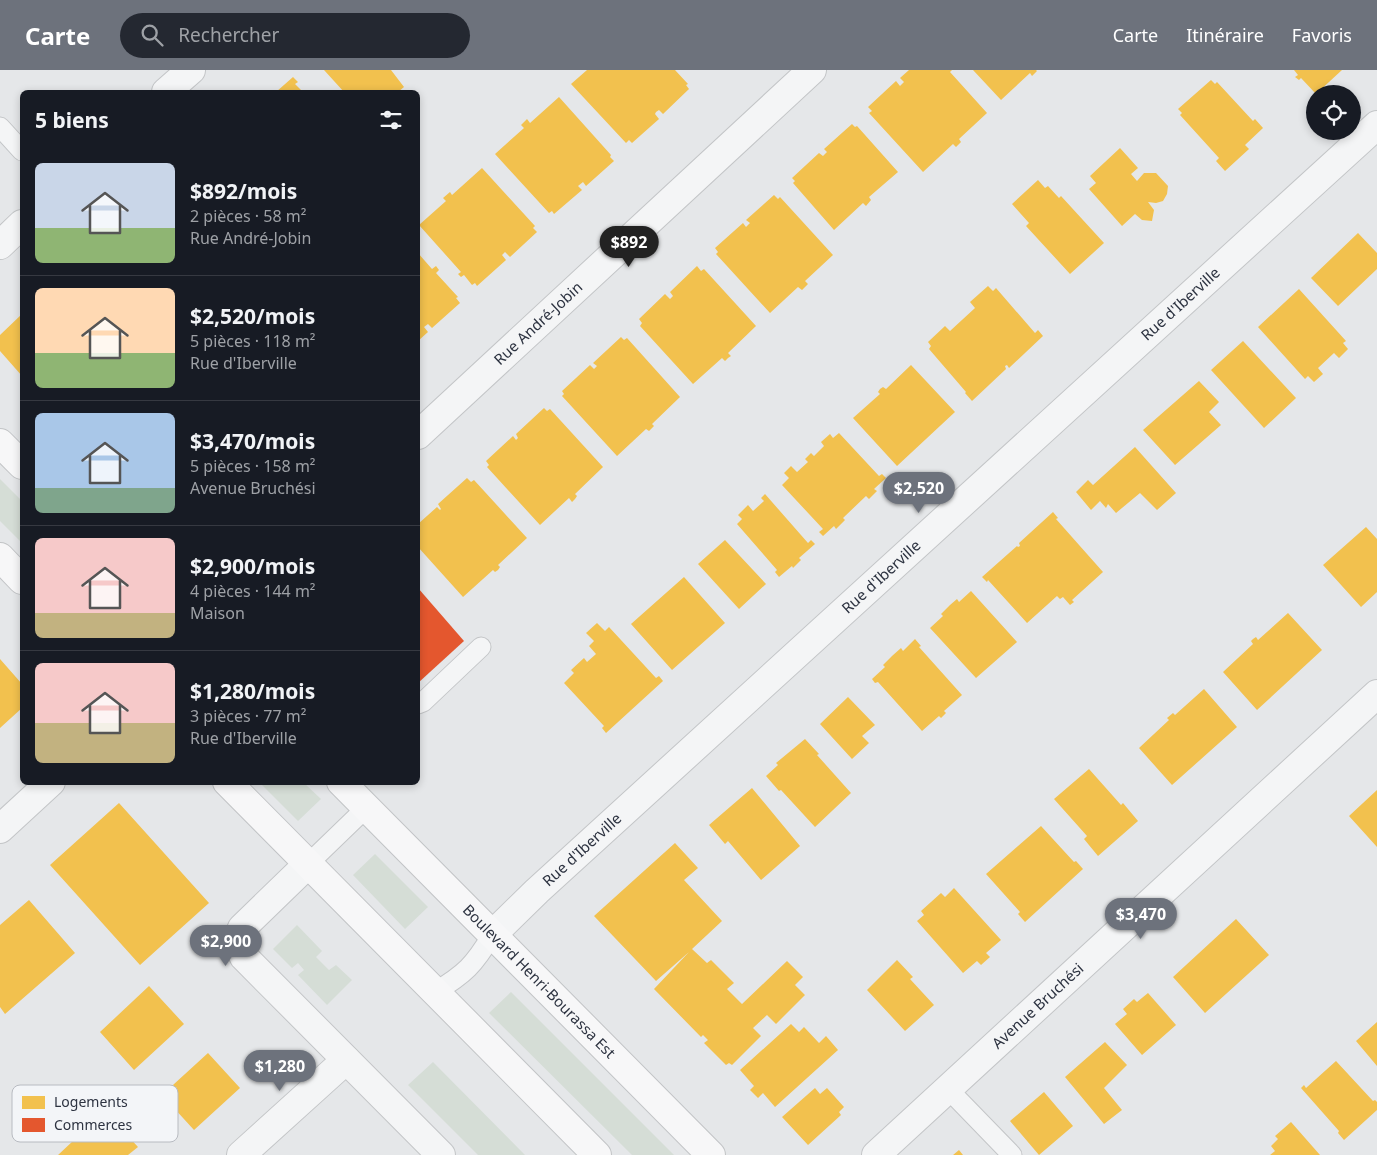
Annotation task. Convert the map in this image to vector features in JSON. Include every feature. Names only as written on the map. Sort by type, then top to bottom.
[{"type":"main road","points":[[0,443],[20,463]]},
{"type":"main road","points":[[0,557],[20,578]]},
{"type":"main road","points":[[230,785],[596,1155]]},
{"type":"main road","name":"Boulevard Henri-Bourassa Est","points":[[344,785],[711,1155]]},
{"type":"street","points":[[168,90],[190,70]]},
{"type":"street","name":"Rue André-Jobin","points":[[420,433],[812,70]]},
{"type":"street","name":"Rue d'Iberville","points":[[492,935],[537,891],[1377,125]]},
{"type":"street","points":[[0,245],[20,226]]},
{"type":"street","name":"Avenue Bruchési","points":[[876,1155],[1377,694]]},
{"type":"street","points":[[0,830],[48,785]]},
{"type":"street","points":[[308,864],[246,923],[239,933],[239,946],[244,957],[441,1155]]},
{"type":"street","points":[[241,1155],[346,1060]]},
{"type":"lane","points":[[0,127],[20,149]]},
{"type":"lane","points":[[420,703],[480,647]]},
{"type":"lane","points":[[308,864],[366,808]]},
{"type":"lane","name":"Rue d'Iberville","points":[[435,992],[458,978],[477,959],[492,935]]},
{"type":"lane","points":[[948,1089],[1012,1155]]},
{"type":"shaded area","points":[[0,479],[20,499],[20,541],[0,521]]},
{"type":"shaded area","points":[[262,785],[306,785],[321,799],[298,821]]},
{"type":"shaded area","points":[[375,854],[428,907],[405,929],[353,875]]},
{"type":"shaded area","points":[[297,925],[322,951],[316,957],[329,970],[336,965],[352,980],[327,1005],[298,975],[304,970],[298,963],[292,968],[273,949]]},
{"type":"shaded area","points":[[511,992],[674,1155],[632,1155],[489,1013]]},
{"type":"shaded area","points":[[433,1062],[525,1155],[478,1155],[408,1085]]},
{"type":"building: Logements","points":[[324,70],[391,70],[404,87],[400,90],[342,90]]},
{"type":"building: Logements","points":[[587,70],[675,70],[688,84],[686,85],[689,89],[663,114],[659,110],[656,112],[655,114],[659,119],[632,143],[629,140],[626,143],[571,84]]},
{"type":"building: Logements","points":[[909,70],[952,70],[950,72],[987,113],[959,139],[961,142],[956,147],[953,144],[923,172],[869,113],[872,111],[868,107],[896,81],[900,86],[904,82],[900,78]]},
{"type":"building: Logements","points":[[973,70],[1037,71],[1032,76],[1030,73],[1001,100]]},
{"type":"building: Logements","points":[[1294,70],[1342,70],[1326,85],[1308,85],[1301,78],[1299,80],[1295,77],[1298,75]]},
{"type":"building: Logements","points":[[293,77],[298,82],[295,84],[301,90],[278,90]]},
{"type":"building: Logements","points":[[1211,80],[1215,84],[1217,82],[1253,121],[1255,119],[1263,128],[1245,145],[1249,149],[1225,171],[1216,161],[1219,158],[1180,115],[1182,113],[1178,109]]},
{"type":"building: Logements","points":[[559,97],[611,155],[610,157],[614,161],[586,186],[583,182],[578,186],[582,190],[554,214],[552,211],[549,213],[495,154],[524,128],[521,125],[527,119],[530,123]]},
{"type":"building: Logements","points":[[852,124],[855,127],[857,126],[898,172],[869,197],[871,200],[866,206],[863,203],[834,230],[793,183],[795,181],[792,178],[819,153],[823,156],[827,152],[824,149]]},
{"type":"building: Logements","points":[[1120,148],[1138,168],[1131,174],[1137,181],[1144,173],[1156,173],[1168,186],[1167,194],[1163,201],[1156,203],[1148,202],[1154,210],[1152,221],[1142,220],[1135,214],[1122,226],[1089,189],[1096,183],[1090,176]]},
{"type":"building: Logements","points":[[482,168],[535,226],[533,228],[537,232],[510,257],[505,252],[502,255],[506,260],[477,286],[475,283],[472,285],[464,275],[461,277],[458,274],[461,272],[420,226],[446,201],[443,198],[450,192],[452,195]]},
{"type":"building: Logements","points":[[1038,180],[1045,188],[1048,186],[1059,198],[1061,196],[1104,243],[1070,274],[1026,226],[1029,223],[1012,204]]},
{"type":"building: Logements","points":[[774,195],[778,199],[780,197],[833,255],[805,281],[808,284],[802,290],[798,287],[770,313],[716,254],[718,252],[715,248],[743,223],[746,227],[750,223],[746,220]]},
{"type":"building: Logements","points":[[1358,233],[1377,253],[1377,269],[1338,306],[1311,278]]},
{"type":"building: Logements","points":[[420,255],[432,269],[436,266],[439,270],[436,273],[458,297],[456,298],[460,303],[432,328],[428,324],[424,327],[428,332],[420,339]]},
{"type":"building: Logements","points":[[697,266],[701,271],[704,269],[756,326],[728,353],[731,356],[725,361],[722,358],[693,384],[640,326],[642,323],[639,319],[665,294],[670,299],[673,296],[670,292]]},
{"type":"building: Logements","points":[[988,286],[993,291],[996,288],[1035,333],[1038,330],[1043,336],[1009,368],[1007,365],[1005,366],[1006,369],[972,401],[929,349],[931,346],[928,342],[945,326],[950,331],[975,308],[970,302]]},
{"type":"building: Logements","points":[[1299,289],[1346,341],[1343,343],[1348,349],[1339,358],[1334,353],[1318,368],[1323,374],[1314,382],[1308,376],[1305,379],[1258,327]]},
{"type":"building: Logements","points":[[20,316],[20,374],[0,351],[0,335]]},
{"type":"building: Logements","points":[[621,337],[624,340],[627,338],[680,397],[652,424],[654,426],[649,431],[646,429],[617,456],[562,396],[564,394],[562,391],[590,365],[594,369],[597,366],[593,363]]},
{"type":"building: Logements","points":[[1243,341],[1296,398],[1264,428],[1211,370]]},
{"type":"building: Logements","points":[[911,365],[955,412],[897,466],[853,418],[880,394],[878,392],[880,389],[883,387],[886,389]]},
{"type":"building: Logements","points":[[1199,381],[1219,402],[1209,412],[1221,425],[1175,465],[1143,430]]},
{"type":"building: Logements","points":[[544,408],[547,411],[550,409],[603,467],[575,494],[577,496],[572,502],[569,498],[540,525],[487,467],[489,465],[486,461],[513,436],[516,440],[518,438],[516,434]]},
{"type":"building: Logements","points":[[839,433],[879,476],[882,474],[886,478],[874,489],[877,491],[869,499],[866,496],[843,518],[845,520],[836,529],[834,526],[823,536],[819,532],[823,529],[782,485],[789,478],[784,473],[791,466],[797,472],[808,462],[805,459],[811,453],[814,456],[824,446],[821,442],[830,434],[833,438]]},
{"type":"building: Logements","points":[[1135,447],[1176,493],[1157,510],[1140,493],[1116,513],[1108,504],[1106,508],[1100,501],[1091,510],[1076,492],[1088,480],[1093,485]]},
{"type":"building: Logements","points":[[467,478],[471,482],[474,480],[527,538],[498,565],[500,567],[498,570],[495,572],[493,570],[463,597],[420,549],[420,522],[437,507],[441,509],[438,504]]},
{"type":"building: Logements","points":[[765,494],[808,543],[811,540],[815,544],[799,558],[801,560],[793,568],[792,566],[779,577],[775,572],[777,570],[737,524],[742,519],[738,515],[748,505],[753,511],[764,501],[761,498]]},
{"type":"building: Logements","points":[[1053,512],[1058,518],[1056,519],[1103,572],[1072,600],[1074,602],[1070,605],[1063,597],[1060,599],[1057,596],[1027,623],[988,580],[987,582],[982,577],[1017,546],[1020,546],[1019,543]]},
{"type":"building: Logements","points":[[1366,527],[1377,539],[1377,592],[1361,607],[1323,565]]},
{"type":"building: Logements","points":[[725,540],[766,584],[739,609],[698,564]]},
{"type":"building: Logements","points":[[684,577],[725,623],[672,670],[631,624]]},
{"type":"building: Logements","points":[[971,591],[1017,642],[976,678],[930,628],[943,616],[941,614],[950,605],[957,599],[959,602]]},
{"type":"building: Logements","points":[[1288,613],[1322,650],[1257,710],[1223,672],[1253,644],[1251,641],[1253,639],[1256,637],[1258,640]]},
{"type":"building: Logements","points":[[597,623],[605,631],[609,627],[656,678],[659,676],[663,681],[606,733],[602,728],[604,726],[564,683],[574,673],[571,670],[584,658],[587,662],[596,654],[589,646],[594,641],[586,633]]},
{"type":"building: Logements","points":[[915,639],[921,646],[919,647],[962,695],[944,711],[946,713],[941,718],[939,716],[922,731],[878,682],[875,683],[872,679],[885,667],[883,665],[892,656],[901,648],[903,651]]},
{"type":"building: Logements","points":[[0,659],[20,682],[20,710],[0,728]]},
{"type":"building: Logements","points":[[1204,689],[1237,727],[1172,785],[1139,748],[1169,720],[1167,718],[1173,713],[1175,715]]},
{"type":"building: Logements","points":[[848,697],[875,725],[862,736],[869,743],[852,759],[820,724]]},
{"type":"building: Logements","points":[[805,739],[851,793],[815,827],[766,776],[778,765],[776,763]]},
{"type":"building: Logements","points":[[1089,769],[1138,821],[1098,856],[1084,839],[1087,836],[1054,799]]},
{"type":"building: Logements","points":[[752,788],[800,846],[761,880],[728,841],[725,844],[709,825]]},
{"type":"building: Logements","points":[[1377,790],[1377,847],[1349,816]]},
{"type":"building: Logements","points":[[119,803],[209,903],[140,965],[50,865]]},
{"type":"building: Logements","points":[[1041,826],[1074,862],[1076,861],[1083,869],[1025,922],[1018,914],[1020,912],[986,874]]},
{"type":"building: Logements","points":[[675,843],[698,868],[684,880],[722,921],[692,949],[707,963],[711,960],[734,983],[727,989],[742,1004],[787,961],[803,977],[795,985],[805,995],[776,1024],[767,1015],[753,1028],[761,1036],[732,1065],[729,1063],[726,1065],[704,1043],[708,1040],[703,1035],[701,1037],[654,989],[689,952],[656,981],[594,916]]},
{"type":"building: Logements","points":[[954,888],[1001,940],[986,953],[990,957],[981,965],[977,961],[963,973],[917,921],[924,915],[921,911],[941,893],[945,897]]},
{"type":"building: Logements","points":[[29,900],[75,953],[5,1014],[0,1007],[0,925]]},
{"type":"building: Logements","points":[[1236,919],[1269,955],[1205,1013],[1173,977]]},
{"type":"building: Logements","points":[[897,960],[913,977],[910,979],[934,1005],[905,1031],[867,990]]},
{"type":"building: Logements","points":[[149,986],[184,1024],[134,1070],[100,1032]]},
{"type":"building: Logements","points":[[1148,993],[1176,1025],[1142,1055],[1115,1024],[1127,1014],[1123,1009],[1134,999],[1137,1002]]},
{"type":"building: Logements","points":[[1377,1022],[1377,1066],[1356,1041]]},
{"type":"building: Logements","points":[[791,1024],[799,1032],[804,1027],[819,1043],[826,1036],[838,1050],[775,1107],[763,1093],[758,1098],[750,1090],[754,1086],[740,1070]]},
{"type":"building: Logements","points":[[1105,1042],[1127,1065],[1104,1088],[1122,1110],[1104,1124],[1065,1077]]},
{"type":"building: Logements","points":[[208,1053],[240,1088],[194,1130],[178,1112],[178,1085],[173,1085]]},
{"type":"building: Logements","points":[[1336,1061],[1373,1101],[1377,1102],[1377,1110],[1344,1140],[1338,1133],[1339,1131],[1301,1088],[1304,1085],[1306,1088]]},
{"type":"building: Logements","points":[[815,1088],[820,1094],[827,1088],[844,1107],[839,1112],[841,1115],[808,1145],[782,1117]]},
{"type":"building: Logements","points":[[1044,1092],[1073,1126],[1039,1155],[1010,1121]]},
{"type":"building: Logements","points":[[1291,1122],[1320,1155],[1270,1155],[1275,1151],[1271,1146],[1278,1139],[1275,1136]]},
{"type":"building: Logements","points":[[72,1142],[133,1142],[138,1147],[128,1155],[58,1155]]},
{"type":"building: Logements","points":[[959,1150],[963,1155],[953,1155]]},
{"type":"building: Commerces","points":[[420,590],[464,641],[420,681]]}]
